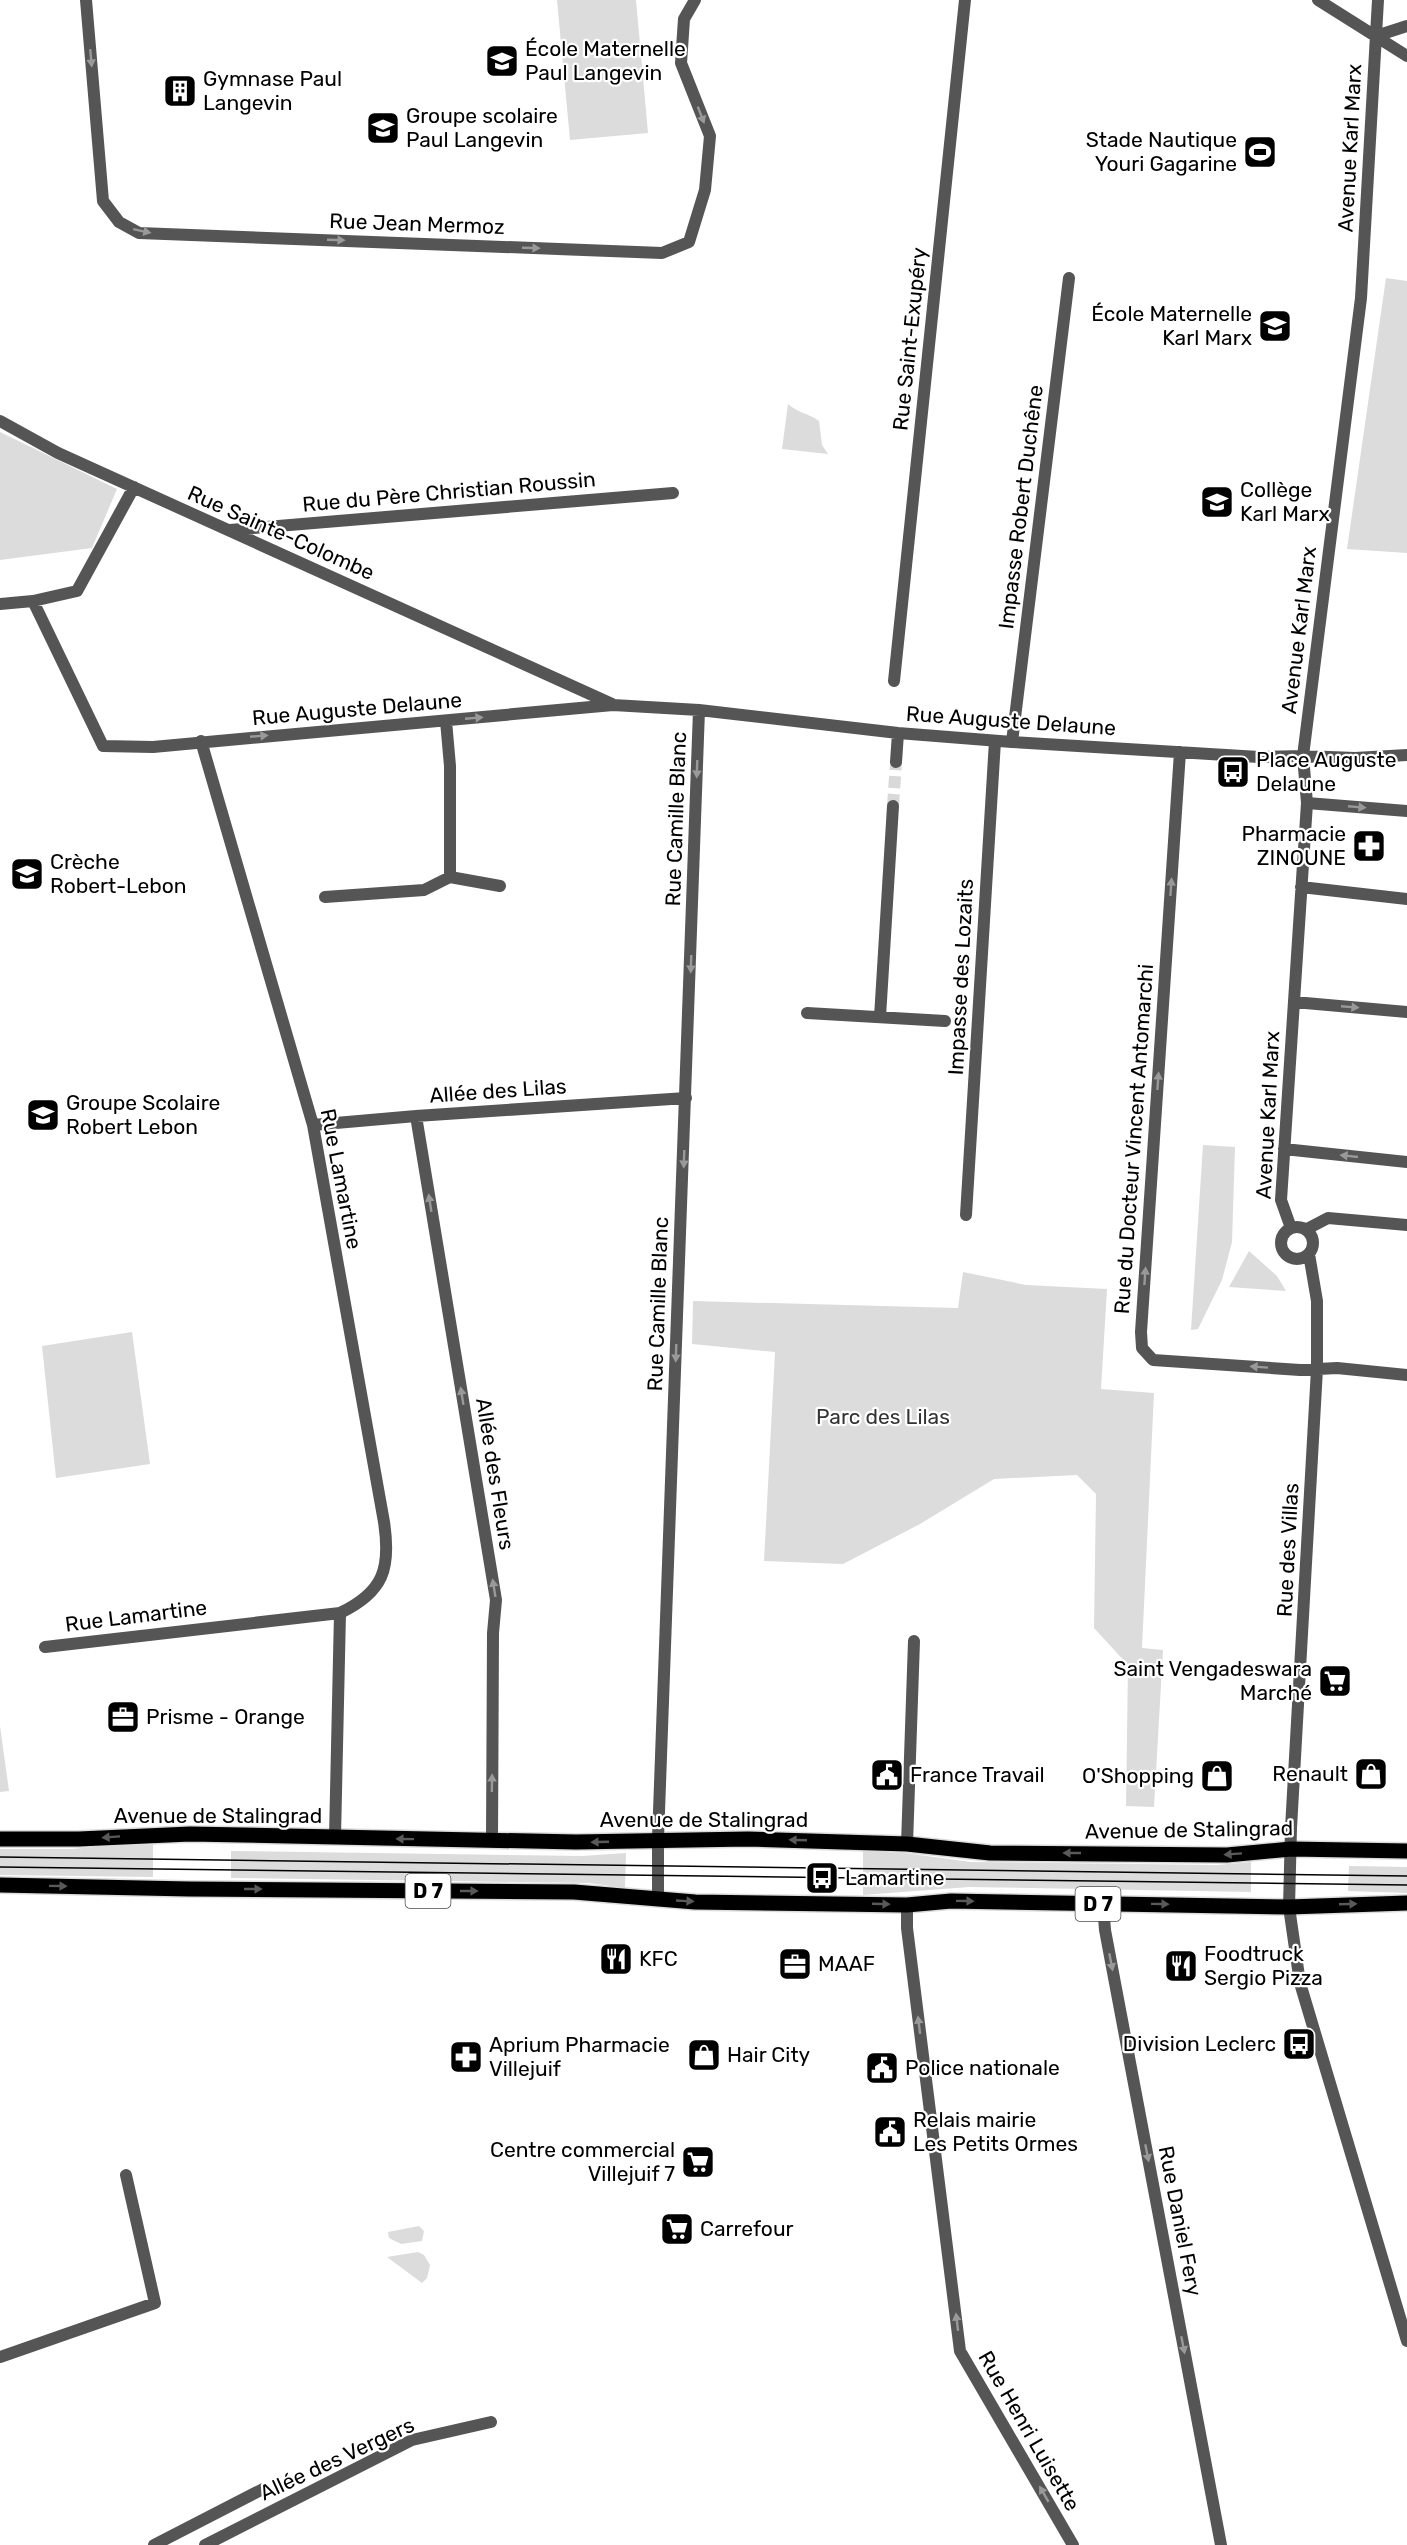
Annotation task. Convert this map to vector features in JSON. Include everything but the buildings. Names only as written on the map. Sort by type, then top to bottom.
[{"type":"main road","name":"Avenue de Stalingrad","points":[[0,1839],[79,1839],[190,1834],[576,1842],[748,1839],[907,1844],[990,1853],[1227,1855],[1291,1849],[1407,1851]]},
{"type":"main road","name":"D 7","points":[[0,1885],[574,1892],[658,1900],[907,1905],[951,1901],[1289,1907],[1407,1903]]},
{"type":"street","name":"Rue Jean Mermoz","points":[[86,0],[103,201],[119,222],[139,233],[662,253],[689,242],[705,190],[710,136],[681,63],[684,19],[695,0]]},
{"type":"street","name":"Rue Saint-Exupéry","points":[[894,681],[965,0]]},
{"type":"street","points":[[1318,0],[1406,55]]},
{"type":"street","name":"Avenue Karl Marx","points":[[1291,1228],[1281,1200],[1307,803],[1303,756],[1361,297],[1378,0]]},
{"type":"street","points":[[1376,36],[1407,26]]},
{"type":"street","name":"Impasse Robert Duchêne","points":[[1012,742],[1069,278]]},
{"type":"street","name":"Rue Sainte-Colombe","points":[[0,422],[58,453],[548,675]]},
{"type":"street","points":[[0,604],[33,601],[77,591],[134,487]]},
{"type":"street","name":"Rue du Père Christian Roussin","points":[[229,530],[673,493]]},
{"type":"street","name":"Rue Auguste Delaune","points":[[33,601],[103,746],[153,747],[613,705],[699,710],[898,733],[995,741],[1259,757],[1355,758],[1407,754]]},
{"type":"street","name":"Rue Auguste Delaune","points":[[548,675],[613,705]]},
{"type":"street","name":"Rue Camille Blanc","points":[[658,1900],[658,1839],[699,710]]},
{"type":"street","points":[[446,721],[450,765],[450,877]]},
{"type":"street","points":[[896,762],[898,733]]},
{"type":"street","name":"Rue Lamartine","points":[[45,1647],[148,1633],[340,1613],[358,1604],[376,1588],[382,1576],[387,1544],[313,1125],[201,741]]},
{"type":"street","name":"Impasse des Lozaits","points":[[966,1215],[995,741]]},
{"type":"street","name":"Rue du Docteur Vincent Antomarchi","points":[[1180,752],[1141,1332],[1142,1348],[1153,1360],[1317,1369],[1337,1368],[1407,1375]]},
{"type":"street","points":[[1307,803],[1407,811]]},
{"type":"street","points":[[880,1017],[893,806]]},
{"type":"street","points":[[325,897],[424,890],[450,877],[500,886]]},
{"type":"street","points":[[1301,886],[1407,899]]},
{"type":"street","points":[[1294,1002],[1407,1012]]},
{"type":"street","points":[[807,1013],[945,1021]]},
{"type":"street","name":"Allée des Lilas","points":[[313,1125],[686,1098]]},
{"type":"street","name":"Allée des Fleurs","points":[[416,1116],[496,1600],[493,1633],[492,1841]]},
{"type":"street","points":[[1284,1149],[1407,1162]]},
{"type":"street","points":[[1306,1229],[1328,1218],[1407,1225]]},
{"type":"street","points":[[1291,1228],[1306,1229],[1311,1233],[1314,1244],[1309,1254],[1295,1258],[1283,1250],[1283,1236],[1291,1228]]},
{"type":"street","name":"Rue des Villas","points":[[1309,1254],[1317,1301],[1317,1369],[1289,1907],[1300,1983],[1401,2298],[1407,2341]]},
{"type":"street","points":[[335,1837],[340,1613]]},
{"type":"street","points":[[907,1844],[914,1641]]},
{"type":"street","name":"Rue Daniel Fery","points":[[1102,1904],[1107,1942],[1221,2545]]},
{"type":"street","name":"Rue Henri Luisette","points":[[907,1905],[907,1928],[960,2351],[1073,2545]]},
{"type":"street","points":[[0,2357],[155,2303],[126,2175]]},
{"type":"street","name":"Allée des Vergers","points":[[205,2545],[412,2440],[491,2422]]},
{"type":"street","points":[[154,2545],[263,2489]]},
{"type":"green space","points":[[557,0],[636,0],[648,133],[570,140]]},
{"type":"green space","points":[[1386,278],[1407,281],[1407,553],[1347,549]]},
{"type":"green space","points":[[788,404],[819,421],[822,445],[828,454],[782,449]]},
{"type":"green space","points":[[0,432],[117,489],[92,548],[0,560]]},
{"type":"green space","points":[[1203,1145],[1235,1147],[1232,1242],[1222,1280],[1198,1329],[1191,1330]]},
{"type":"green space","points":[[1249,1251],[1277,1276],[1286,1291],[1229,1287]]},
{"type":"green space","name":"Parc des Lilas","points":[[963,1272],[1026,1285],[1107,1289],[1101,1389],[1154,1393],[1142,1648],[1163,1650],[1154,1807],[1126,1806],[1128,1665],[1094,1628],[1096,1494],[1077,1475],[994,1479],[920,1524],[843,1564],[764,1561],[775,1352],[692,1344],[693,1301],[958,1308]]},
{"type":"green space","points":[[132,1332],[150,1464],[56,1478],[42,1346]]},
{"type":"green space","points":[[0,1726],[9,1791],[0,1792]]},
{"type":"green space","points":[[153,1845],[153,1877],[0,1875],[0,1849],[72,1849]]},
{"type":"green space","points":[[231,1851],[582,1856],[626,1853],[625,1888],[589,1883],[231,1878]]},
{"type":"green space","points":[[863,1851],[905,1853],[971,1862],[1217,1865],[1251,1862],[1251,1892],[969,1887],[863,1895]]},
{"type":"green space","points":[[1349,1866],[1407,1867],[1407,1893],[1348,1891]]},
{"type":"green space","points":[[419,2226],[424,2231],[422,2241],[401,2244],[389,2238],[388,2232]]},
{"type":"green space","points":[[418,2252],[424,2255],[430,2265],[427,2278],[422,2283],[387,2257]]},
{"type":"tunnel","points":[[893,806],[896,762]]},
{"type":"tram line","points":[[0,1857],[1407,1876]]},
{"type":"tram line","points":[[0,1867],[1407,1885]]},
{"type":"place","name":"École Maternelle Paul Langevin","points":[[502,61]]},
{"type":"place","name":"Gymnase Paul Langevin","points":[[180,91]]},
{"type":"place","name":"Groupe scolaire Paul Langevin","points":[[383,128]]},
{"type":"place","name":"Stade Nautique Youri Gagarine","points":[[1260,152]]},
{"type":"place","name":"École Maternelle Karl Marx","points":[[1275,326]]},
{"type":"place","name":"Collège Karl Marx","points":[[1217,502]]},
{"type":"place","name":"Place Auguste Delaune","points":[[1233,772]]},
{"type":"place","name":"Pharmacie ZINOUNE","points":[[1369,846]]},
{"type":"place","name":"Crèche Robert-Lebon","points":[[27,874]]},
{"type":"place","name":"Groupe Scolaire Robert Lebon","points":[[43,1115]]},
{"type":"place","name":"Saint Vengadeswara Marché","points":[[1335,1681]]},
{"type":"place","name":"Prisme - Orange","points":[[123,1717]]},
{"type":"place","name":"Renault","points":[[1371,1774]]},
{"type":"place","name":"France Travail","points":[[887,1775]]},
{"type":"place","name":"O'Shopping","points":[[1217,1776]]},
{"type":"place","name":"Lamartine","points":[[822,1878]]},
{"type":"place","name":"KFC","points":[[616,1959]]},
{"type":"place","name":"MAAF","points":[[795,1964]]},
{"type":"place","name":"Foodtruck Sergio Pizza","points":[[1181,1966]]},
{"type":"place","name":"Division Leclerc","points":[[1299,2044]]},
{"type":"place","name":"Hair City","points":[[704,2055]]},
{"type":"place","name":"Aprium Pharmacie Villejuif","points":[[466,2057]]},
{"type":"place","name":"Police nationale","points":[[882,2068]]},
{"type":"place","name":"Relais mairie Les Petits Ormes","points":[[890,2132]]},
{"type":"place","name":"Centre commercial Villejuif 7","points":[[698,2162]]},
{"type":"place","name":"Carrefour","points":[[677,2229]]}]
